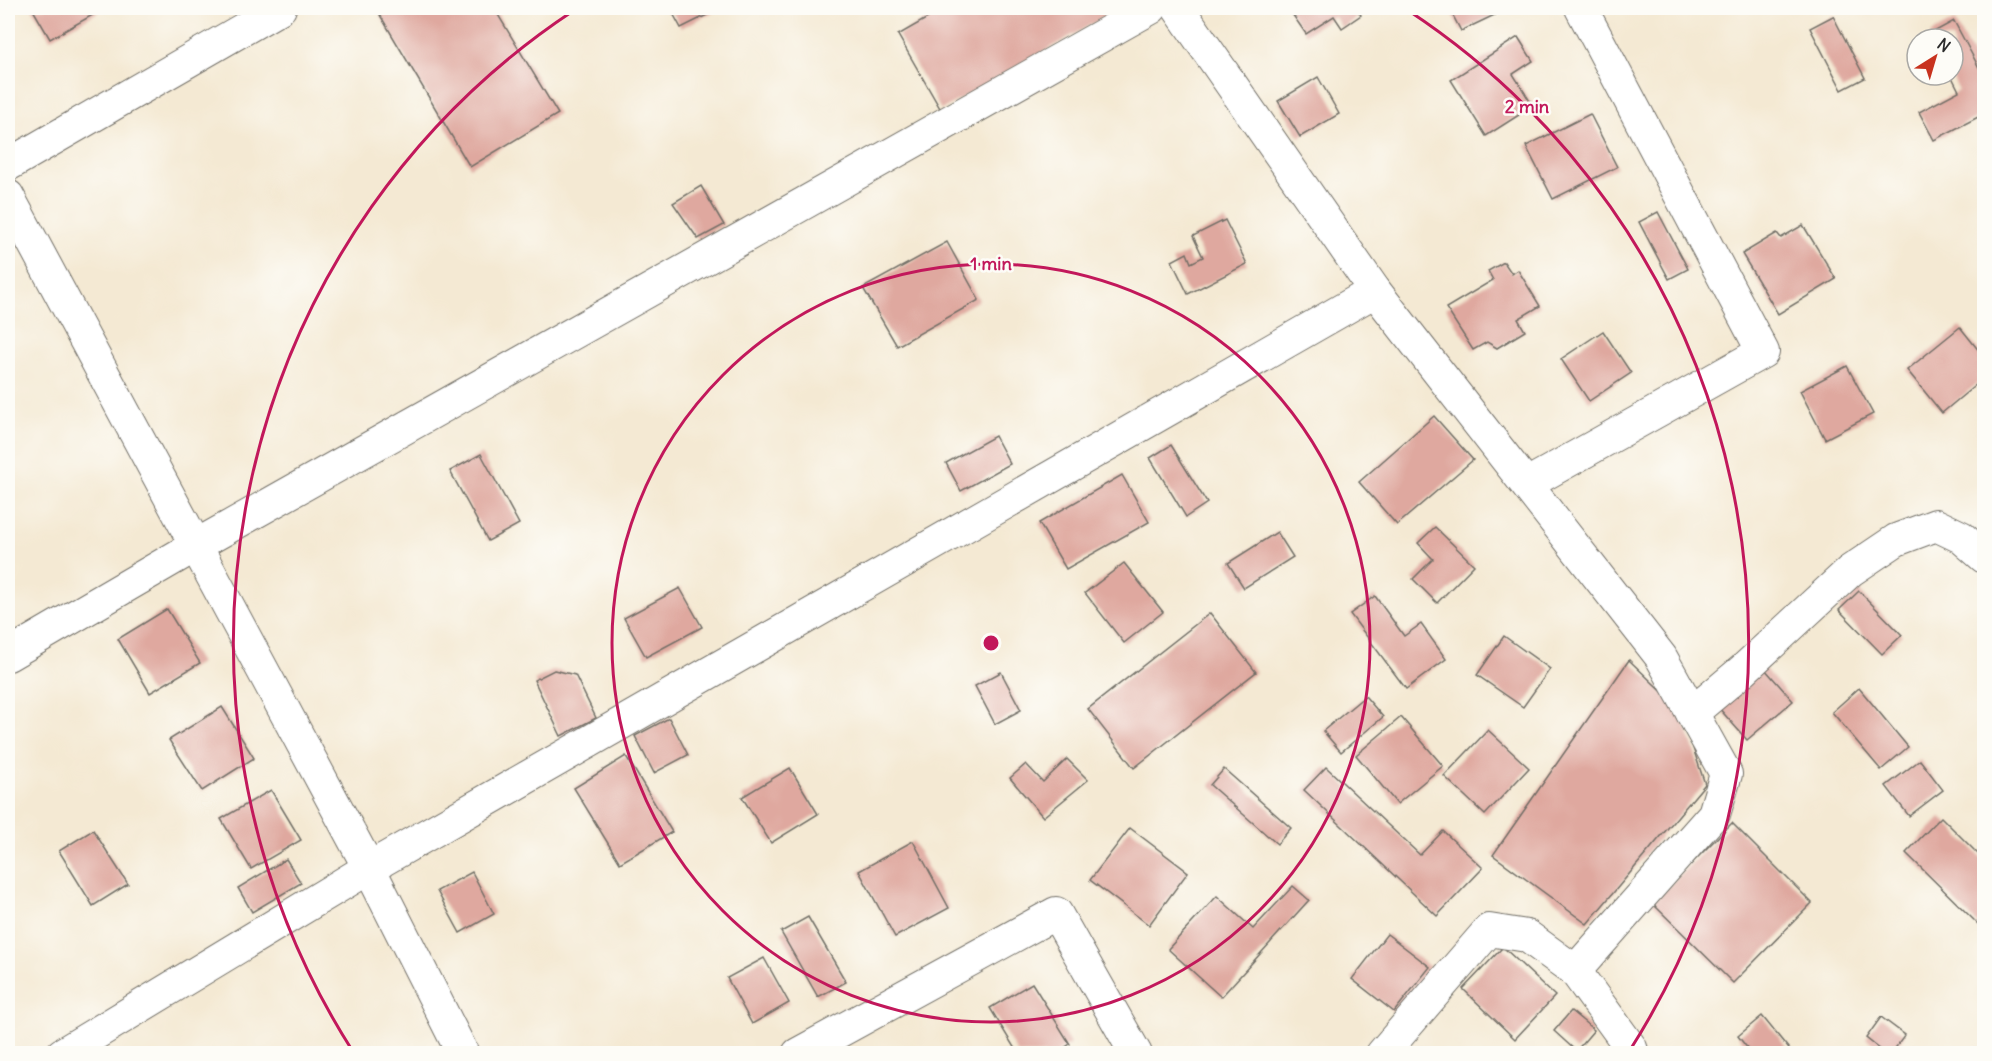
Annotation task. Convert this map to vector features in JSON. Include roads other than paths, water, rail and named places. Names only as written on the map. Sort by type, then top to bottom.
[{"type":"street","points":[[8,165],[280,8]]},
{"type":"street","points":[[8,656],[195,546],[1151,8]]},
{"type":"street","points":[[1178,8],[1375,291],[1661,657],[1726,774],[1714,814],[1575,971]]},
{"type":"street","points":[[1527,484],[1763,352],[1581,8]]},
{"type":"street","points":[[8,196],[369,868],[463,1053]]},
{"type":"street","points":[[62,1053],[369,868],[1375,291]]},
{"type":"street","points":[[1692,713],[1743,670],[1850,571],[1896,540],[1936,525],[1961,537],[1984,557]]},
{"type":"street","points":[[798,1053],[1056,913],[1136,1053]]},
{"type":"street","points":[[1382,1053],[1489,930],[1527,936],[1575,971],[1632,1048],[1633,1053]]}]
